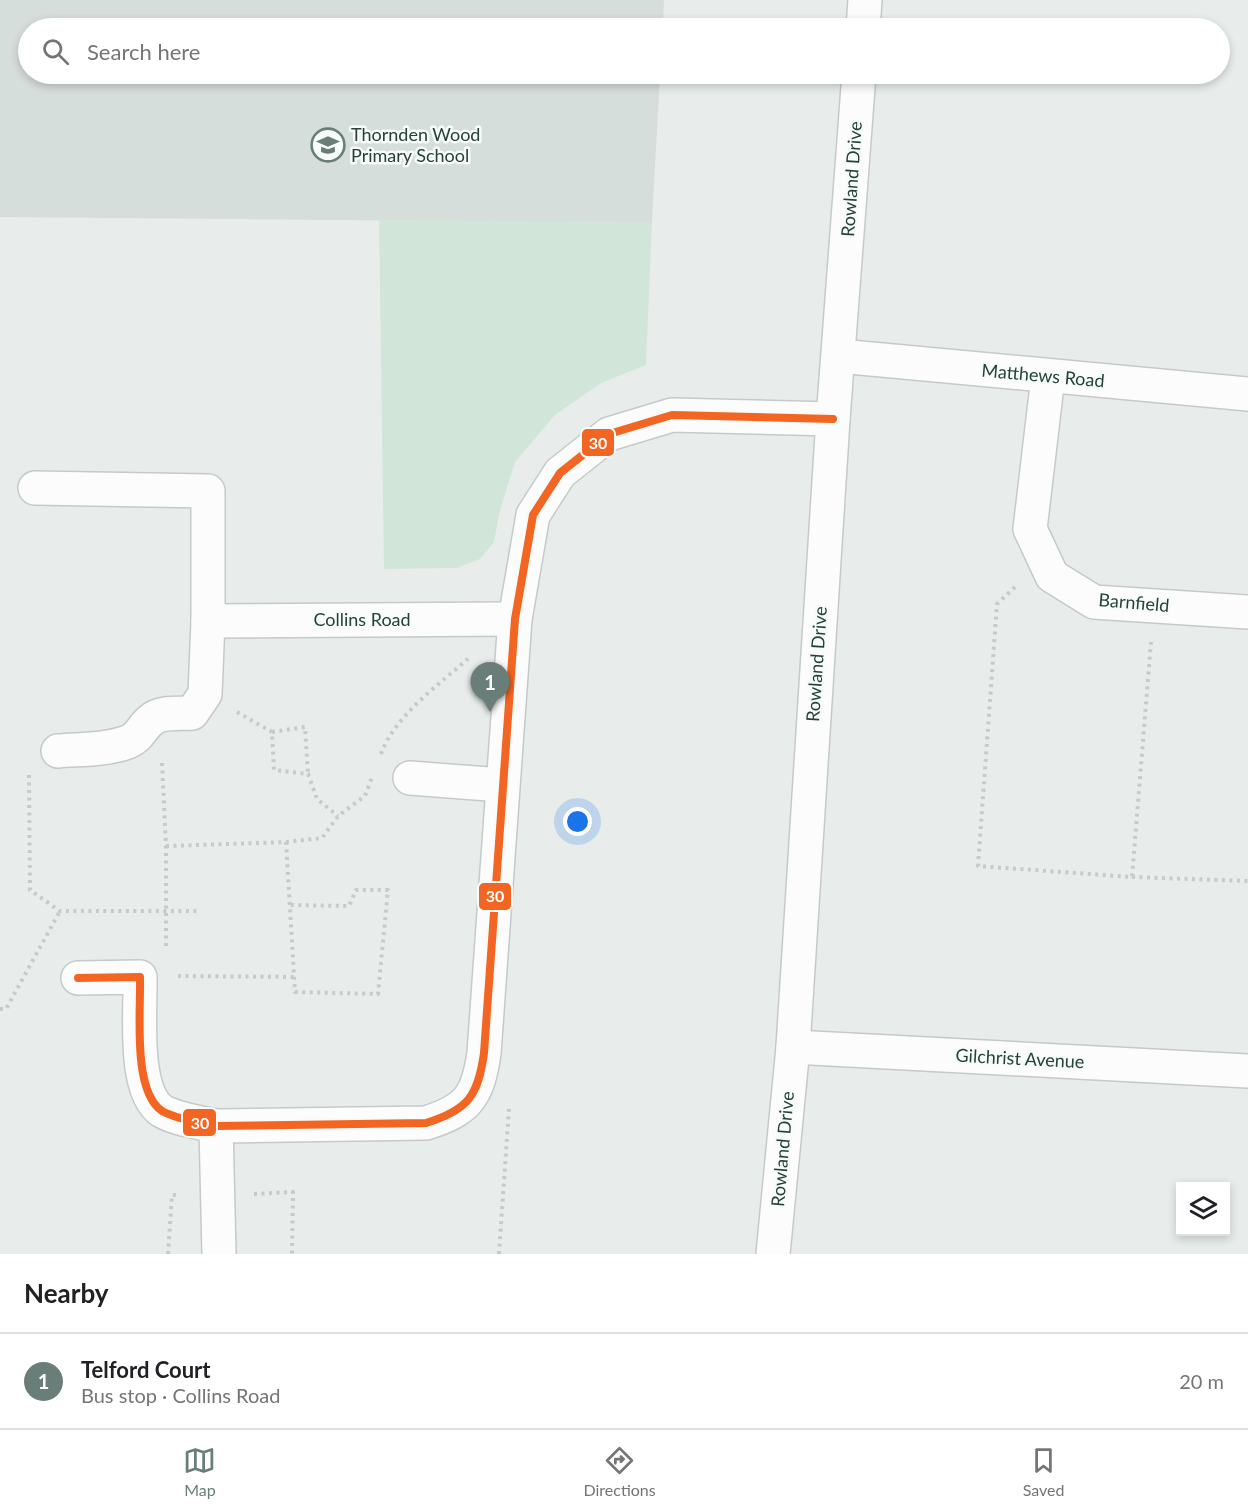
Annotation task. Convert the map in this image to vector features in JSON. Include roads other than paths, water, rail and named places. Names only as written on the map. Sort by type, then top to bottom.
[{"type":"street","points":[[864,18],[865,0]]},
{"type":"street","name":"Rowland Drive","points":[[773,1254],[793,1047],[833,419],[859,84]]},
{"type":"street","name":"Matthews Road","points":[[839,356],[1248,394]]},
{"type":"street","name":"Barnfield","points":[[1048,377],[1030,529],[1052,576],[1094,602],[1248,612]]},
{"type":"street","points":[[78,978],[153,977],[141,1073],[150,1097],[162,1111],[188,1120],[216,1126],[426,1123],[446,1117],[464,1105],[480,1081],[484,1053],[515,619],[533,515],[560,473],[609,434],[672,415],[833,419]]},
{"type":"street","points":[[35,488],[208,491],[208,621],[205,694],[192,713],[162,714],[151,720],[143,732],[130,742],[105,748],[58,751]]},
{"type":"street","name":"Collins Road","points":[[208,621],[515,619]]},
{"type":"street","points":[[410,778],[502,785]]},
{"type":"street","name":"Gilchrist Avenue","points":[[793,1047],[1248,1071]]},
{"type":"street","points":[[216,1126],[219,1254]]},
{"type":"place","name":"Thornden Wood Primary School","points":[[328,145]]},
{"type":"place","name":"Telford Court","points":[[490,712]]}]
